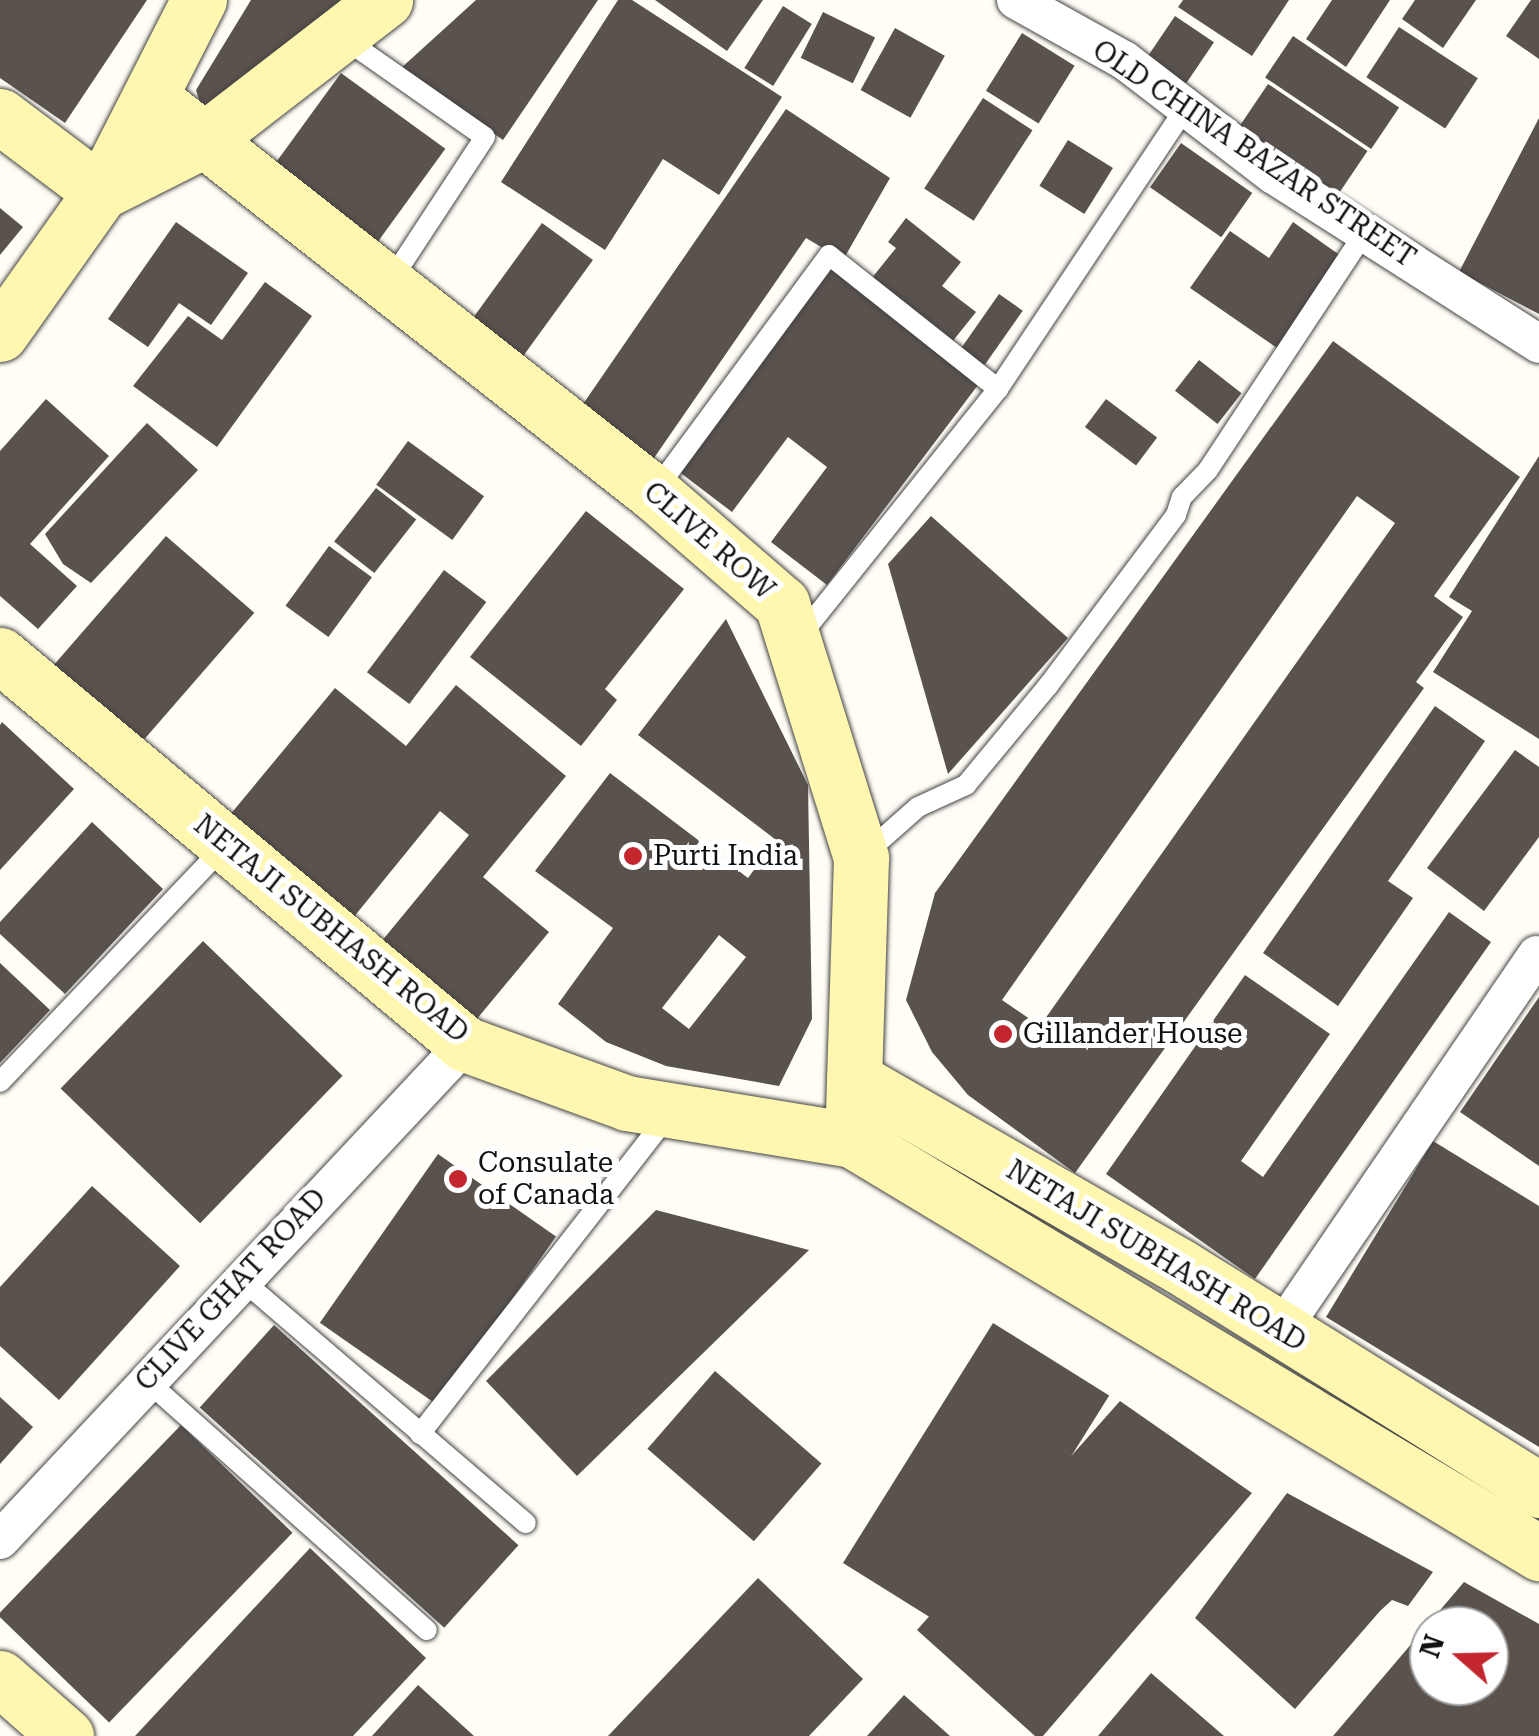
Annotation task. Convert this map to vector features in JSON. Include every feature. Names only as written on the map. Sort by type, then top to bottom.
[{"type":"main road","points":[[0,334],[101,192],[199,0]]},
{"type":"main road","points":[[101,192],[204,140],[385,0]]},
{"type":"main road","name":"CLIVE ROW","points":[[150,97],[654,493],[782,604],[861,858],[852,1140]]},
{"type":"main road","points":[[0,116],[101,192]]},
{"type":"main road","name":"NETAJI SUBHASH ROAD","points":[[0,656],[465,1044],[627,1103],[852,1140],[1539,1554]]},
{"type":"main road","points":[[766,1126],[854,1079]]},
{"type":"main road","name":"NETAJI SUBHASH ROAD","points":[[854,1079],[1282,1330],[1539,1490]]},
{"type":"main road","points":[[0,1678],[66,1736]]},
{"type":"street","name":"OLD CHINA BAZAR STREET","points":[[1016,0],[1124,60],[1364,232],[1539,344]]},
{"type":"street","points":[[1282,1330],[1537,955]]},
{"type":"street","name":"CLIVE GHAT ROAD","points":[[0,1540],[465,1044]]},
{"type":"lane","points":[[342,37],[484,137],[390,282]]},
{"type":"lane","points":[[794,643],[998,389],[1186,108]]},
{"type":"lane","points":[[861,858],[918,807],[966,785],[1048,686],[1182,496],[1208,470],[1364,232]]},
{"type":"lane","points":[[654,493],[829,255],[998,389]]},
{"type":"lane","points":[[0,1082],[227,844]]},
{"type":"lane","points":[[420,1434],[672,1112]]},
{"type":"lane","points":[[241,1280],[526,1524]]},
{"type":"lane","points":[[146,1380],[428,1630]]},
{"type":"building","points":[[0,0],[147,0],[65,123],[0,78]]},
{"type":"building","points":[[251,0],[341,0],[204,117],[196,90]]},
{"type":"building","points":[[476,0],[598,0],[503,140],[400,69]]},
{"type":"building","points":[[618,0],[632,0],[782,97],[719,195],[663,159],[605,250],[501,182]]},
{"type":"building","points":[[655,0],[763,0],[727,51]]},
{"type":"building","points":[[1183,0],[1289,0],[1252,56],[1178,7]]},
{"type":"building","points":[[1332,0],[1390,0],[1346,67],[1306,39]]},
{"type":"building","points":[[1415,0],[1476,0],[1443,48],[1402,19]]},
{"type":"building","points":[[1531,0],[1539,0],[1539,59],[1506,36]]},
{"type":"building","points":[[783,6],[812,24],[773,86],[744,68]]},
{"type":"building","points":[[823,12],[875,37],[853,83],[801,58]]},
{"type":"building","points":[[1175,16],[1214,42],[1180,93],[1141,67]]},
{"type":"building","points":[[1399,27],[1478,78],[1445,129],[1366,77]]},
{"type":"building","points":[[895,28],[945,56],[910,118],[861,90]]},
{"type":"building","points":[[1022,33],[1075,66],[1039,124],[986,91]]},
{"type":"building","points":[[1293,36],[1399,108],[1371,149],[1265,77]]},
{"type":"building","points":[[341,73],[445,149],[367,256],[263,181]]},
{"type":"building","points":[[1268,84],[1367,151],[1337,196],[1238,129]]},
{"type":"building","points":[[983,98],[1032,130],[974,221],[924,189]]},
{"type":"building","points":[[786,109],[890,178],[843,260],[806,238],[654,458],[581,407]]},
{"type":"building","points":[[1539,118],[1539,314],[1459,272]]},
{"type":"building","points":[[1068,140],[1113,168],[1084,214],[1039,186]]},
{"type":"building","points":[[1181,143],[1252,193],[1221,237],[1150,187]]},
{"type":"building","points":[[0,208],[23,227],[0,255]]},
{"type":"building","points":[[906,218],[961,262],[942,286],[976,312],[952,342],[871,279],[896,248],[888,242]]},
{"type":"building","points":[[176,222],[248,273],[211,325],[179,303],[148,347],[108,319]]},
{"type":"building","points":[[1293,222],[1341,256],[1277,348],[1190,288],[1230,231],[1269,258]]},
{"type":"building","points":[[542,223],[593,260],[521,360],[470,323]]},
{"type":"building","points":[[832,268],[981,381],[827,585],[771,542],[827,467],[788,437],[732,512],[678,471]]},
{"type":"building","points":[[265,282],[312,316],[217,447],[133,386],[188,316],[222,340]]},
{"type":"building","points":[[999,294],[1023,311],[984,366],[961,349]]},
{"type":"building","points":[[1333,341],[1520,477],[1434,596],[1463,617],[1416,682],[1424,688],[1075,1173],[968,1095],[932,1052],[906,1000],[935,893]],"holes":[[[1357,496],[1395,523],[1040,1026],[1002,1000]]]},
{"type":"building","points":[[1199,360],[1242,393],[1218,424],[1175,391]]},
{"type":"building","points":[[46,399],[109,456],[30,544],[77,586],[38,629],[0,596],[0,451]]},
{"type":"building","points":[[1106,399],[1157,438],[1136,465],[1085,427]]},
{"type":"building","points":[[147,423],[198,470],[91,583],[63,564],[45,534]]},
{"type":"building","points":[[408,441],[484,496],[452,540],[376,485]]},
{"type":"building","points":[[1539,456],[1539,739],[1433,672],[1472,611],[1449,597]]},
{"type":"building","points":[[376,488],[416,519],[374,573],[334,542]]},
{"type":"building","points":[[586,511],[684,589],[605,689],[617,700],[581,746],[470,657]]},
{"type":"building","points":[[931,516],[1068,638],[948,774],[888,564]]},
{"type":"building","points":[[166,536],[254,613],[141,743],[53,666]]},
{"type":"building","points":[[329,546],[372,577],[328,637],[286,606]]},
{"type":"building","points":[[444,570],[486,602],[409,704],[367,672]]},
{"type":"building","name":"Purti India","points":[[726,619],[808,785],[812,1019],[779,1086],[666,1066],[606,1042],[558,1004],[613,928],[535,871],[610,773],[748,878],[776,840],[638,735]],"holes":[[[719,935],[746,957],[689,1029],[662,1008]]]},
{"type":"building","points":[[456,685],[566,776],[483,877],[549,932],[476,1020],[381,942],[469,835],[440,811],[353,918],[229,816],[335,688],[406,746]]},
{"type":"building","points":[[1435,706],[1485,741],[1388,881],[1413,898],[1338,1006],[1263,953]]},
{"type":"building","points":[[2,722],[74,789],[0,870],[0,725]]},
{"type":"building","points":[[1515,750],[1539,767],[1539,837],[1484,911],[1427,868]]},
{"type":"building","points":[[92,822],[163,889],[65,994],[0,934],[0,922]]},
{"type":"building","points":[[1449,912],[1491,942],[1255,1279],[1106,1174],[1245,975],[1330,1034],[1241,1161],[1263,1177]]},
{"type":"building","points":[[203,941],[343,1076],[200,1223],[61,1088]]},
{"type":"building","points":[[0,963],[50,1010],[0,1063]]},
{"type":"building","points":[[1539,997],[1539,1166],[1460,1112]]},
{"type":"building","points":[[1433,1141],[1539,1206],[1539,1447],[1326,1317]]},
{"type":"building","points":[[438,1154],[556,1237],[438,1405],[320,1323]]},
{"type":"building","points":[[92,1186],[180,1266],[59,1400],[0,1346],[0,1287]]},
{"type":"building","points":[[656,1210],[809,1250],[577,1476],[486,1381]]},
{"type":"building","points":[[993,1323],[1109,1396],[959,1636],[843,1563]]},
{"type":"building","points":[[274,1325],[518,1545],[444,1628],[200,1407]]},
{"type":"building","points":[[715,1371],[821,1464],[754,1541],[647,1449]]},
{"type":"building","points":[[0,1397],[33,1427],[0,1464]]},
{"type":"building","points":[[1120,1401],[1252,1493],[1043,1736],[1035,1736],[917,1630]]},
{"type":"building","points":[[181,1425],[292,1533],[109,1723],[0,1617],[0,1612]]},
{"type":"building","points":[[1287,1493],[1433,1572],[1408,1606],[1392,1600],[1380,1611],[1295,1709],[1195,1618]]},
{"type":"building","points":[[310,1548],[426,1658],[353,1736],[135,1736]]},
{"type":"building","points":[[758,1578],[863,1679],[809,1736],[608,1736]]},
{"type":"building","points":[[1464,1582],[1507,1606],[1444,1606]]},
{"type":"building","points":[[1509,1607],[1539,1624],[1539,1736],[1333,1736],[1409,1647],[1409,1706],[1509,1706]]},
{"type":"building","points":[[1151,1673],[1224,1736],[1098,1736]]},
{"type":"building","points":[[418,1685],[474,1736],[372,1736]]},
{"type":"building","points":[[904,1695],[950,1736],[867,1736]]},
{"type":"place","name":"Purti India","points":[[633,856]]},
{"type":"place","name":"Gillander House","points":[[1003,1034]]},
{"type":"place","name":"Consulate of Canada","points":[[458,1179]]}]
